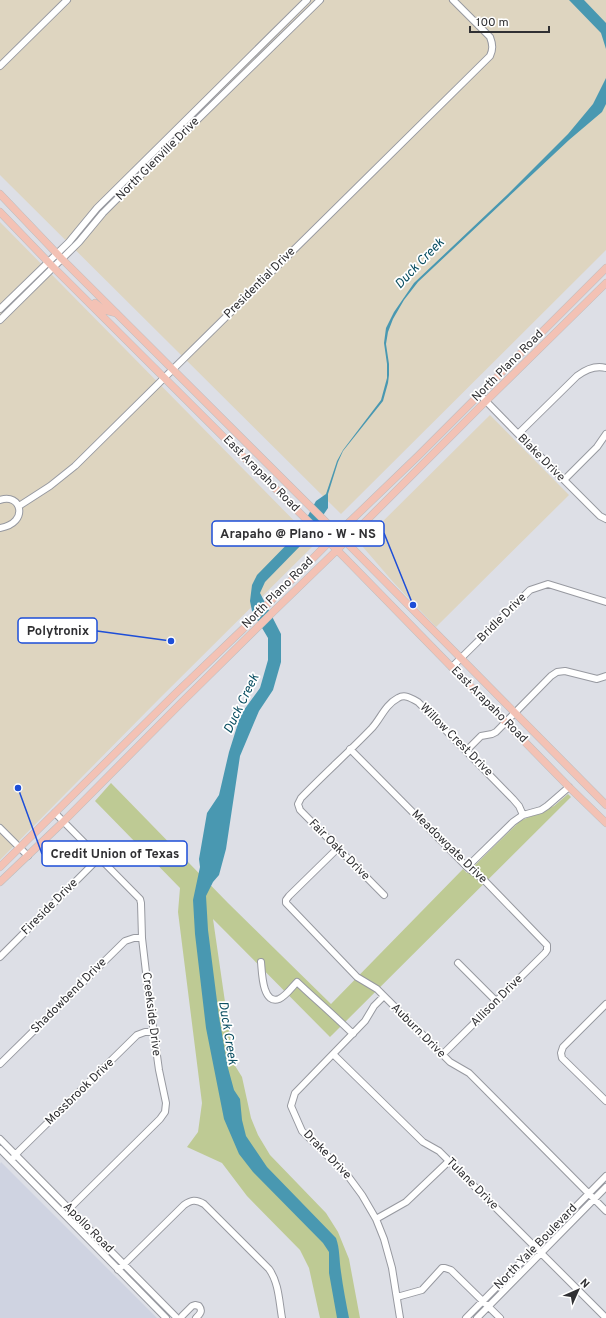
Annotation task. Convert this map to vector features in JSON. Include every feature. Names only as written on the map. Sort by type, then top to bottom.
[{"type":"main road","name":"East Arapaho Road","points":[[0,194],[59,256],[346,542],[606,805]]},
{"type":"main road","name":"East Arapaho Road","points":[[0,212],[337,550],[569,787],[605,821]]},
{"type":"main road","name":"North Plano Road","points":[[0,867],[253,619],[606,268]]},
{"type":"main road","name":"North Plano Road","points":[[0,882],[63,822],[606,283]]},
{"type":"main road","points":[[89,302],[95,303],[104,310],[116,313]]},
{"type":"main road","points":[[552,322],[558,329]]},
{"type":"main road","points":[[549,766],[550,748]]},
{"type":"main road","points":[[100,768],[109,776]]},
{"type":"street","points":[[0,66],[67,0]]},
{"type":"street","name":"North Glenville Drive","points":[[0,320],[59,256],[89,216],[308,0]]},
{"type":"street","name":"North Glenville Drive","points":[[59,256],[79,242],[110,206],[320,0]]},
{"type":"street","name":"Presidential Drive","points":[[19,506],[50,486],[75,466],[490,56],[492,43],[490,37],[453,0]]},
{"type":"street","points":[[240,66],[247,72]]},
{"type":"street","points":[[194,112],[200,118]]},
{"type":"street","points":[[185,120],[191,126]]},
{"type":"street","points":[[104,201],[110,206]]},
{"type":"street","name":"North Glenville Drive","points":[[0,309],[51,264]]},
{"type":"street","points":[[518,434],[585,370],[592,368],[606,368]]},
{"type":"street","name":"Blake Drive","points":[[479,394],[600,516],[606,519]]},
{"type":"street","points":[[564,480],[597,447],[606,434]]},
{"type":"street","points":[[0,500],[12,500],[19,506],[20,510],[17,518],[8,525],[0,528]]},
{"type":"street","name":"Bridle Drive","points":[[452,667],[530,590],[548,584],[606,602]]},
{"type":"street","points":[[466,751],[481,736],[496,732],[551,676],[557,672],[565,671],[597,679],[606,676]]},
{"type":"street","name":"Willow Crest Drive","points":[[298,804],[301,798],[373,727],[386,708],[393,701],[400,697],[408,696],[418,702],[514,799],[523,815]]},
{"type":"street","name":"Meadowgate Drive","points":[[350,749],[467,867],[484,880],[547,945]]},
{"type":"street","points":[[467,867],[513,822],[523,815],[540,810],[547,806],[569,787]]},
{"type":"street","name":"Fair Oaks Drive","points":[[298,804],[300,810],[384,895]]},
{"type":"street","name":"Creekside Drive","points":[[55,813],[140,900],[142,910],[142,938],[158,1070],[166,1103],[165,1112],[160,1119],[69,1209]]},
{"type":"street","points":[[0,828],[28,856]]},
{"type":"street","name":"Auburn Drive","points":[[338,848],[289,896],[286,903],[357,977],[377,989],[450,1062],[469,1073],[606,1211]]},
{"type":"street","name":"Fireside Drive","points":[[0,957],[100,858]]},
{"type":"street","name":"Shadowbend Drive","points":[[0,1064],[125,941],[134,938],[142,938]]},
{"type":"street","name":"Allison Drive","points":[[442,1055],[545,953],[547,950],[547,945]]},
{"type":"street","points":[[261,962],[265,991],[269,998],[274,1000],[279,999],[297,982],[325,1006],[353,1034]]},
{"type":"street","points":[[458,962],[496,1001]]},
{"type":"street","name":"Drake Drive","points":[[384,996],[374,1006],[365,1021],[295,1093],[291,1106],[302,1131],[348,1176],[376,1218],[384,1239],[392,1268],[400,1318]]},
{"type":"street","points":[[606,1004],[563,1047],[561,1053],[562,1058],[606,1101]]},
{"type":"street","name":"Mossbrook Drive","points":[[12,1161],[19,1151],[137,1035],[145,1032],[154,1032]]},
{"type":"street","name":"Tulane Drive","points":[[334,1054],[423,1142],[439,1151],[606,1318]]},
{"type":"street","name":"Apollo Road","points":[[0,1139],[177,1318]]},
{"type":"street","name":"Apollo Road","points":[[0,1150],[166,1318]]},
{"type":"street","points":[[376,1218],[406,1202],[449,1161]]},
{"type":"street","name":"North Yale Boulevard","points":[[466,1318],[606,1176]]},
{"type":"street","name":"North Yale Boulevard","points":[[477,1318],[606,1187]]},
{"type":"street","points":[[118,1270],[184,1205],[191,1200],[198,1201],[204,1204],[269,1269],[276,1284],[282,1318]]},
{"type":"street","points":[[397,1297],[422,1290],[442,1268],[446,1268],[451,1270],[500,1318]]},
{"type":"street","points":[[182,1318],[182,1316],[192,1306],[196,1305],[199,1306],[201,1311],[196,1318]]},
{"type":"shaded area","points":[[0,0],[606,0],[606,250],[341,514],[0,175]]},
{"type":"shaded area","points":[[0,222],[316,543],[0,860]]},
{"type":"shaded area","points":[[490,415],[569,495],[436,627],[394,583],[363,547],[362,542]]},
{"type":"shaded area","points":[[1,1162],[157,1318],[0,1318]]},
{"type":"green space","points":[[111,783],[228,903],[331,1004],[463,869],[467,873],[520,821],[554,806],[568,794],[571,797],[330,1037],[213,919],[234,1064],[242,1077],[251,1118],[258,1135],[270,1155],[326,1213],[338,1232],[349,1259],[360,1318],[320,1318],[309,1268],[300,1250],[247,1196],[222,1163],[187,1147],[198,1132],[202,1103],[178,912],[180,888],[95,801]]},
{"type":"water","points":[[569,0],[584,0],[606,23],[606,49],[601,33]]},
{"type":"water","points":[[606,78],[606,104],[602,112],[569,140],[418,282],[404,300],[393,319],[388,332],[386,344],[389,375],[383,401],[343,451],[328,494],[328,508],[306,540],[265,582],[260,593],[281,634],[281,662],[273,690],[259,711],[240,756],[226,849],[219,875],[213,882],[206,896],[208,930],[219,1017],[228,1068],[234,1090],[240,1099],[242,1120],[246,1136],[267,1167],[336,1238],[349,1318],[337,1318],[329,1273],[329,1252],[323,1243],[253,1172],[239,1154],[224,1119],[206,1028],[195,934],[193,900],[200,867],[199,859],[207,813],[219,795],[229,752],[241,714],[260,688],[268,660],[268,638],[252,611],[250,601],[252,585],[257,575],[299,532],[316,501],[326,494],[337,461],[343,450],[381,400],[387,378],[384,343],[386,328],[394,312],[414,283],[508,194],[568,134],[593,104]]},
{"type":"place","name":"Arapaho @ Plano - W - NS","points":[[413,605]]},
{"type":"place","name":"Polytronix","points":[[171,641]]},
{"type":"place","name":"Credit Union of Texas","points":[[18,788]]},
{"type":"water label","name":"Duck Creek","points":[[420,264]]},
{"type":"water label","name":"Duck Creek","points":[[242,704]]},
{"type":"water label","name":"Duck Creek","points":[[227,1033]]}]
